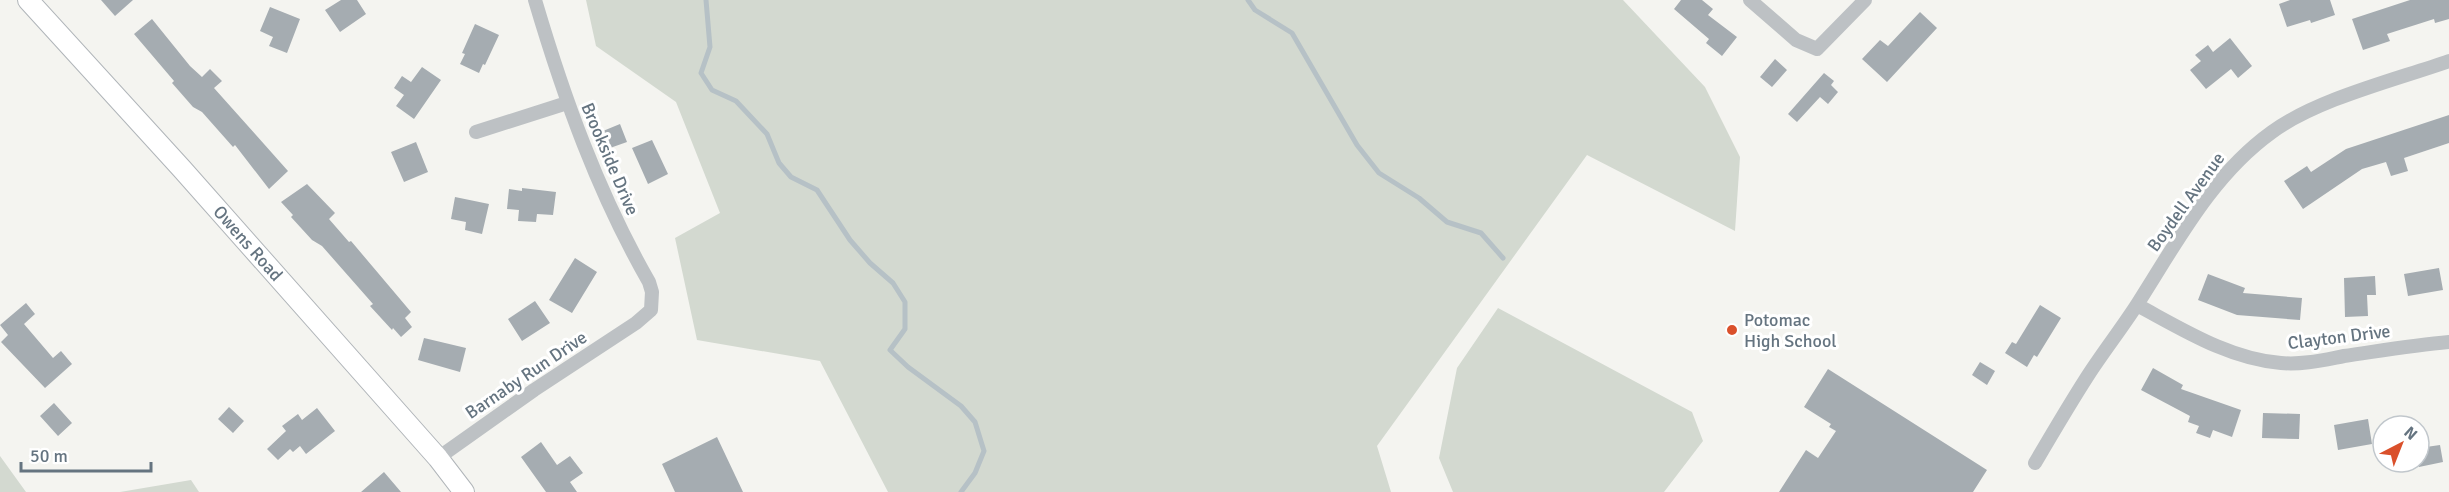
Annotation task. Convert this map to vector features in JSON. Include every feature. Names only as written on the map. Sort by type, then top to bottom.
[{"type":"street","name":"Owens Road","points":[[28,0],[182,169],[438,458],[464,492]]},
{"type":"street","name":"Brookside Drive","points":[[536,0],[567,103],[614,219],[652,292],[651,310],[636,323]]},
{"type":"street","points":[[1750,0],[1796,40],[1817,49],[1865,0]]},
{"type":"street","name":"Boydell Avenue","points":[[2034,463],[2086,378],[2137,305],[2186,227],[2214,188],[2243,156],[2272,132],[2311,110],[2449,62]]},
{"type":"street","points":[[476,132],[567,103]]},
{"type":"street","name":"Clayton Drive","points":[[2137,305],[2191,334],[2231,351],[2280,363],[2301,363],[2420,344],[2449,342]]},
{"type":"street","name":"Barnaby Run Drive","points":[[438,458],[534,390],[636,323]]},
{"type":"shaded area","points":[[586,0],[1623,0],[1705,87],[1740,157],[1735,231],[1587,155],[1377,446],[1391,492],[888,492],[820,361],[697,340],[675,238],[720,213],[676,102],[596,46]]},
{"type":"shaded area","points":[[1498,308],[1692,412],[1703,441],[1664,492],[1453,492],[1439,458],[1457,368]]},
{"type":"shaded area","points":[[0,456],[26,492],[0,492]]},
{"type":"shaded area","points":[[191,480],[199,492],[120,492]]},
{"type":"building","points":[[101,0],[133,0],[115,16]]},
{"type":"building","points":[[341,0],[357,0],[366,14],[340,32],[325,10]]},
{"type":"building","points":[[1681,0],[1702,0],[1713,9],[1708,15],[1737,37],[1722,56],[1706,43],[1709,39],[1674,9]]},
{"type":"building","points":[[2290,0],[2330,0],[2335,15],[2311,23],[2310,20],[2287,27],[2279,4]]},
{"type":"building","points":[[2410,0],[2449,0],[2449,19],[2435,23],[2434,19],[2387,34],[2390,41],[2363,50],[2352,19]]},
{"type":"building","points":[[270,7],[300,19],[287,53],[269,46],[273,37],[260,31]]},
{"type":"building","points":[[1920,12],[1937,28],[1887,82],[1862,59],[1880,40],[1888,46]]},
{"type":"building","points":[[152,19],[190,66],[202,77],[210,69],[222,81],[214,88],[288,171],[269,189],[235,145],[233,147],[172,83],[174,81],[134,34]]},
{"type":"building","points":[[475,24],[499,35],[479,73],[460,64],[465,54],[462,53]]},
{"type":"building","points":[[2230,38],[2252,66],[2238,78],[2231,69],[2206,89],[2190,70],[2201,61],[2195,55],[2208,45],[2213,52]]},
{"type":"building","points":[[1775,59],[1787,70],[1772,87],[1760,77]]},
{"type":"building","points":[[422,67],[441,80],[414,119],[396,106],[404,95],[394,88],[402,76],[411,82]]},
{"type":"building","points":[[1824,73],[1834,81],[1831,85],[1838,92],[1828,104],[1820,97],[1797,122],[1788,114]]},
{"type":"building","points":[[2449,115],[2449,143],[2404,158],[2408,171],[2391,176],[2386,162],[2362,169],[2303,209],[2284,181],[2307,166],[2311,172],[2346,149]]},
{"type":"building","points":[[620,124],[627,142],[610,148],[603,131]]},
{"type":"building","points":[[652,140],[668,174],[648,184],[632,148]]},
{"type":"building","points":[[416,142],[428,172],[404,182],[391,152]]},
{"type":"building","points":[[307,184],[335,213],[329,219],[349,242],[351,241],[411,312],[405,318],[412,327],[401,337],[370,306],[373,304],[322,246],[312,240],[291,217],[293,215],[281,202]]},
{"type":"building","points":[[522,188],[556,192],[553,215],[537,214],[536,222],[518,221],[519,210],[507,209],[509,189],[522,191]]},
{"type":"building","points":[[455,197],[489,204],[482,234],[465,230],[466,222],[451,219]]},
{"type":"building","points":[[575,258],[597,272],[572,313],[549,300]]},
{"type":"building","points":[[2439,268],[2443,290],[2408,296],[2404,274]]},
{"type":"building","points":[[2208,274],[2245,288],[2243,293],[2302,298],[2300,320],[2237,315],[2198,300]]},
{"type":"building","points":[[2375,276],[2376,295],[2367,295],[2368,316],[2345,317],[2344,278]]},
{"type":"building","points":[[535,301],[550,323],[522,341],[508,319]]},
{"type":"building","points":[[26,303],[35,314],[24,324],[53,358],[61,351],[72,364],[45,388],[1,342],[8,335],[0,325]]},
{"type":"building","points":[[2040,305],[2061,318],[2037,357],[2034,355],[2027,367],[2005,353],[2012,342],[2016,344]]},
{"type":"building","points":[[424,338],[466,348],[460,372],[418,360]]},
{"type":"building","points":[[1980,362],[1995,371],[1987,385],[1972,375]]},
{"type":"building","points":[[2153,368],[2183,385],[2181,389],[2241,410],[2232,437],[2213,430],[2210,438],[2196,433],[2199,426],[2188,422],[2190,416],[2141,390]]},
{"type":"building","points":[[1828,369],[1987,470],[1973,492],[1779,492],[1806,450],[1818,458],[1836,431],[1829,427],[1831,424],[1804,407]]},
{"type":"building","points":[[54,403],[72,423],[58,436],[40,416]]},
{"type":"building","points":[[229,407],[244,421],[233,433],[218,419]]},
{"type":"building","points":[[317,408],[335,431],[306,454],[300,446],[293,452],[290,449],[278,460],[267,449],[286,431],[282,426],[298,414],[302,420]]},
{"type":"building","points":[[2263,413],[2300,414],[2299,439],[2262,438]]},
{"type":"building","points":[[2368,419],[2371,444],[2338,450],[2334,425]]},
{"type":"building","points":[[717,437],[743,492],[675,492],[662,464]]},
{"type":"building","points":[[541,442],[557,465],[570,456],[583,473],[570,482],[577,492],[546,492],[521,457]]},
{"type":"building","points":[[2440,445],[2443,462],[2431,464],[2431,446]]},
{"type":"building","points":[[384,472],[401,492],[361,492]]},
{"type":"waterway","points":[[706,0],[710,47],[701,73],[712,90],[736,101],[767,134],[779,163],[791,177],[817,190],[850,240],[870,263],[893,283],[905,302],[905,329],[890,350],[908,367],[961,406],[975,422],[984,451],[975,473],[961,492]]},
{"type":"waterway","points":[[1248,0],[1255,10],[1292,33],[1357,145],[1379,173],[1419,198],[1447,222],[1481,233],[1503,258]]},
{"type":"place","name":"Potomac High School","points":[[1732,330]]}]
